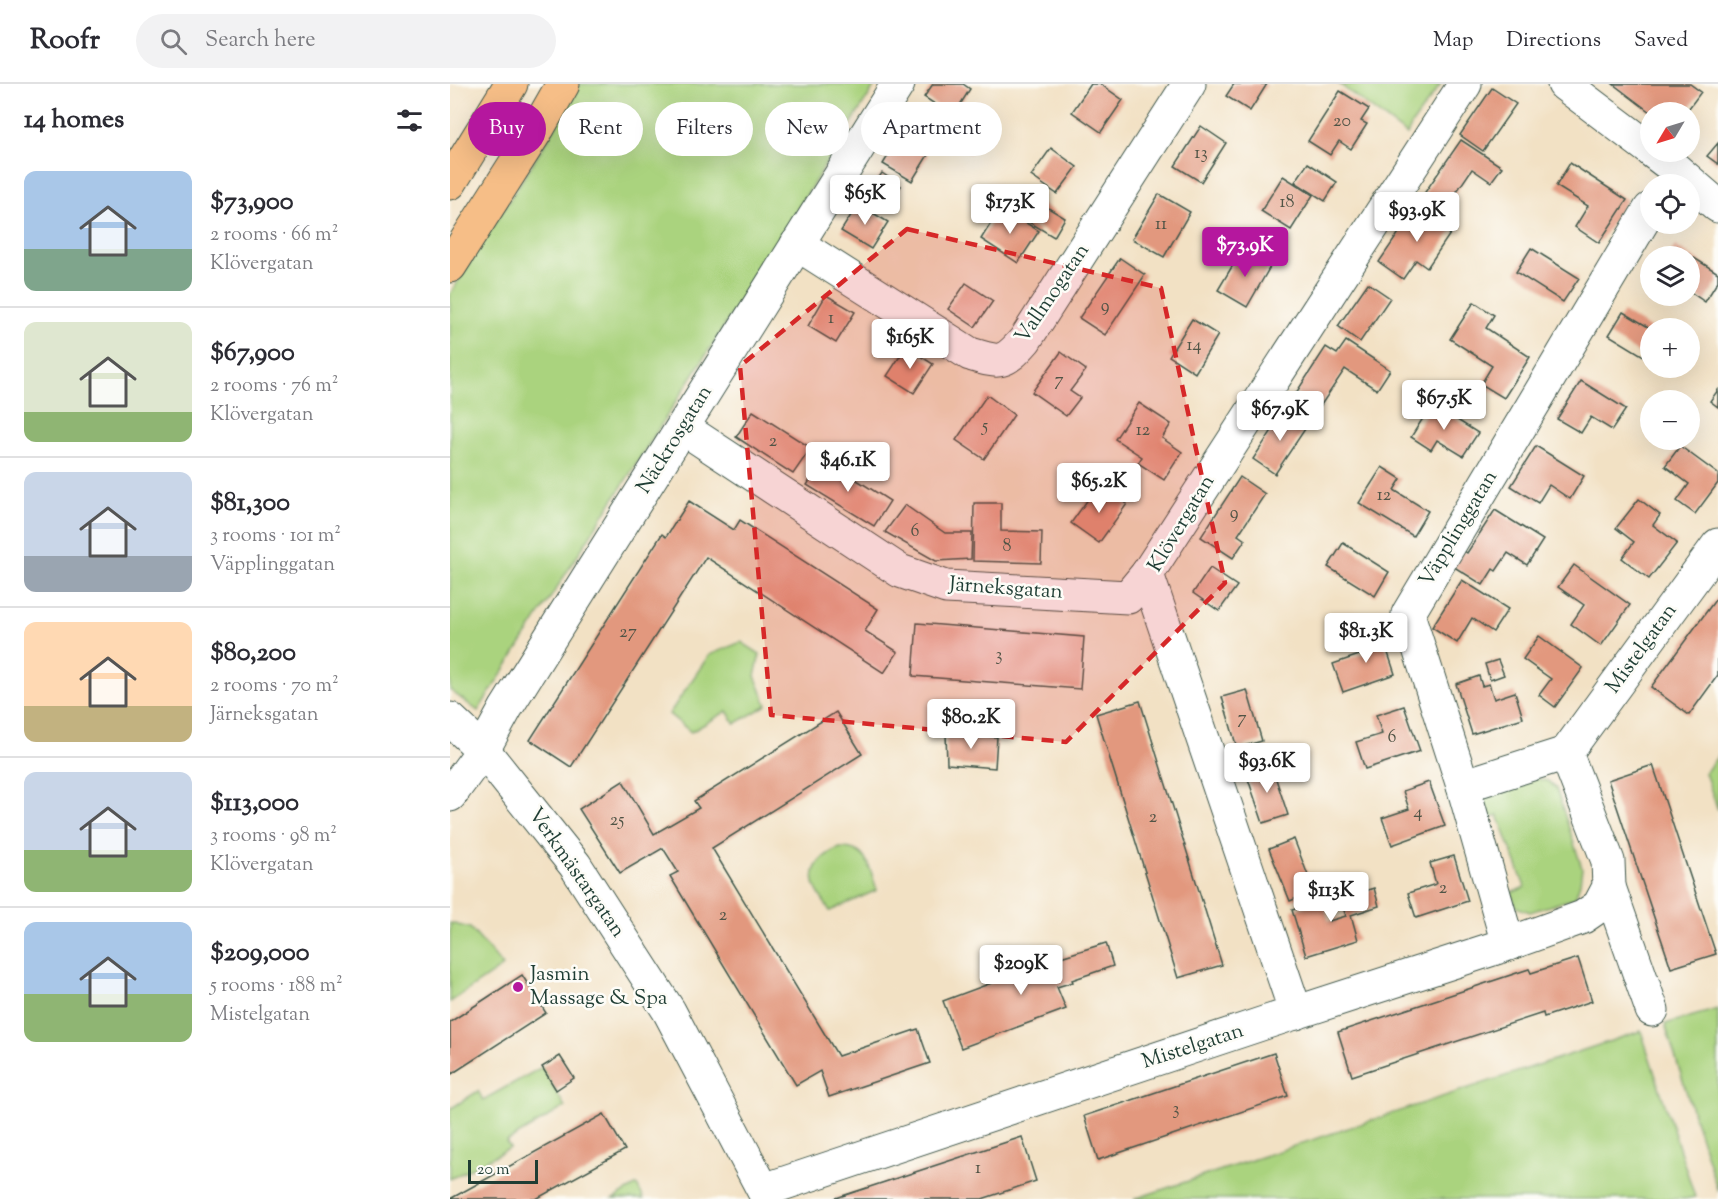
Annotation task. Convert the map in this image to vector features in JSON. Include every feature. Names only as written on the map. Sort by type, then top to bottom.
[{"type":"main road","points":[[450,183],[511,84]]},
{"type":"main road","points":[[450,266],[538,128],[563,84]]},
{"type":"street","name":"Näckrosgatan","points":[[450,795],[483,750],[506,708],[898,84]]},
{"type":"street","name":"Vallmogatan","points":[[797,244],[970,354],[996,362],[1011,356],[1025,340],[1190,84]]},
{"type":"street","name":"Klövergatan","points":[[1296,1013],[1147,574],[1465,84]]},
{"type":"street","points":[[1564,84],[1660,163],[1718,206]]},
{"type":"street","name":"Väpplinggatan","points":[[1508,944],[1463,786],[1408,614],[1640,226]]},
{"type":"street","name":"Järneksgatan","points":[[683,428],[900,571],[946,587],[1128,597],[1147,574]]},
{"type":"street","name":"Mistelgatan","points":[[1566,753],[1718,545]]},
{"type":"street","name":"Verkmästargatan","points":[[450,719],[483,750],[575,865],[669,1011],[766,1195]]},
{"type":"street","points":[[1463,786],[1566,753],[1608,861],[1609,887],[1652,1010]]},
{"type":"street","name":"Mistelgatan","points":[[766,1195],[1583,917],[1599,906],[1609,887]]},
{"type":"highlighted area","points":[[907,229],[1161,288],[1225,583],[1066,742],[771,715],[740,366]]},
{"type":"green space","points":[[580,84],[876,84],[865,102],[861,102],[861,108],[849,127],[849,102],[765,102],[765,156],[831,156],[478,711],[450,690],[450,294],[537,156],[546,156],[546,142],[558,122],[558,156],[643,156],[643,102],[570,102]]},
{"type":"green space","points":[[1339,84],[1441,84],[1412,124],[1407,135]]},
{"type":"green space","points":[[741,642],[760,654],[755,676],[767,705],[735,724],[727,711],[691,732],[669,714],[709,655]]},
{"type":"green space","points":[[1718,756],[1718,810],[1705,773]]},
{"type":"green space","points":[[1535,778],[1548,781],[1556,788],[1582,868],[1575,898],[1530,912],[1516,907],[1511,893],[1525,887],[1498,815],[1483,820],[1483,796]]},
{"type":"green space","points":[[840,848],[857,851],[862,855],[877,890],[830,911],[818,893],[813,875],[821,860]]},
{"type":"green space","points":[[450,923],[470,928],[503,966],[450,1002]]},
{"type":"green space","points":[[1718,1009],[1718,1192],[1665,1024]]},
{"type":"green space","points":[[1641,1031],[1695,1197],[1685,1199],[1134,1199]]},
{"type":"green space","points":[[542,1067],[565,1107],[506,1142],[510,1148],[450,1179],[450,1109],[478,1091],[483,1100]]},
{"type":"green space","points":[[637,1185],[644,1199],[613,1199]]},
{"type":"building","points":[[933,84],[963,84],[970,89],[962,102],[932,102],[924,97]]},
{"type":"building","points":[[1091,84],[1100,84],[1123,100],[1101,132],[1072,112]]},
{"type":"building","points":[[1234,84],[1267,84],[1250,111],[1226,96]]},
{"type":"building","points":[[1613,84],[1690,84],[1701,92],[1694,102],[1640,102],[1640,104]]},
{"type":"building","points":[[1492,88],[1516,104],[1483,151],[1460,135]]},
{"type":"building","points":[[1340,91],[1369,109],[1361,121],[1367,124],[1351,149],[1339,141],[1330,155],[1308,141]]},
{"type":"building","points":[[1201,126],[1226,143],[1201,182],[1175,166]]},
{"type":"building","points":[[1461,140],[1502,167],[1491,182],[1472,169],[1443,212],[1421,198]]},
{"type":"building","points":[[1718,143],[1718,164],[1707,156]]},
{"type":"building","points":[[1051,148],[1077,167],[1057,194],[1031,176]]},
{"type":"building","points":[[888,156],[927,156],[912,181],[883,164]]},
{"type":"building","points":[[1308,163],[1337,182],[1325,201],[1295,182]]},
{"type":"building","points":[[1570,163],[1627,200],[1599,243],[1575,227],[1588,206],[1556,186]]},
{"type":"building","points":[[882,173],[901,186],[883,212],[864,199]]},
{"type":"building","points":[[1283,176],[1313,195],[1291,230],[1261,211]]},
{"type":"building","points":[[1159,194],[1190,212],[1164,257],[1132,239]]},
{"type":"building","points":[[1040,203],[1065,218],[1054,237],[1029,222]]},
{"type":"building","points":[[858,204],[888,222],[871,249],[841,231]]},
{"type":"building","points":[[1422,206],[1454,228],[1427,268],[1416,260],[1403,279],[1379,262],[1409,218],[1413,221]]},
{"type":"building","points":[[1001,207],[1039,231],[1018,263],[981,239]]},
{"type":"building","points":[[1243,248],[1271,265],[1247,307],[1218,290]]},
{"type":"building","points":[[1531,248],[1579,278],[1563,302],[1516,272]]},
{"type":"building","points":[[1120,258],[1145,275],[1105,335],[1079,318]]},
{"type":"building","points":[[1700,262],[1718,273],[1718,281],[1705,302],[1700,299]]},
{"type":"building","points":[[966,283],[993,301],[975,327],[948,309]]},
{"type":"building","points":[[1368,283],[1390,298],[1360,342],[1338,326]]},
{"type":"building","points":[[826,295],[855,312],[836,343],[808,326]]},
{"type":"building","points":[[1474,302],[1494,315],[1486,328],[1530,357],[1504,398],[1481,384],[1492,366],[1450,339]]},
{"type":"building","points":[[1623,312],[1640,322],[1640,354],[1609,335]]},
{"type":"building","points":[[1192,319],[1218,335],[1195,373],[1169,356]]},
{"type":"building","points":[[1346,341],[1390,370],[1377,390],[1345,369],[1319,408],[1296,393],[1326,347],[1337,354]]},
{"type":"building","points":[[906,347],[933,364],[914,393],[887,376]]},
{"type":"building","points":[[1061,352],[1086,370],[1070,391],[1080,398],[1066,416],[1032,392]]},
{"type":"building","points":[[1581,381],[1626,409],[1612,430],[1591,417],[1581,433],[1557,419]]},
{"type":"building","points":[[1718,390],[1718,407],[1710,401]]},
{"type":"building","points":[[987,395],[1014,415],[984,459],[956,440]]},
{"type":"building","points":[[1139,403],[1171,424],[1162,438],[1182,452],[1164,480],[1138,463],[1142,457],[1115,439]]},
{"type":"building","points":[[1432,404],[1478,433],[1463,456],[1437,440],[1431,450],[1411,437]]},
{"type":"building","points":[[753,411],[811,448],[793,474],[736,437]]},
{"type":"building","points":[[1285,411],[1307,426],[1275,474],[1253,459]]},
{"type":"building","points":[[1536,446],[1584,476],[1570,499],[1549,485],[1538,503],[1511,486]]},
{"type":"building","points":[[1677,450],[1685,450],[1718,474],[1718,483],[1695,514],[1677,501],[1689,484],[1665,466]]},
{"type":"building","points":[[824,459],[890,501],[874,526],[807,485]]},
{"type":"building","points":[[1382,467],[1401,479],[1394,490],[1428,511],[1413,536],[1359,503]]},
{"type":"building","points":[[1240,477],[1265,494],[1238,535],[1245,540],[1233,558],[1201,537]]},
{"type":"building","points":[[1099,484],[1127,504],[1099,543],[1071,523]]},
{"type":"building","points":[[1639,499],[1660,515],[1653,525],[1677,543],[1649,579],[1622,558],[1634,542],[1616,528]]},
{"type":"building","points":[[689,501],[734,530],[740,520],[878,609],[865,631],[898,652],[884,673],[706,557],[571,767],[530,740],[662,534],[666,537]]},
{"type":"building","points":[[974,503],[1001,503],[1001,531],[1042,532],[1041,563],[973,561]]},
{"type":"building","points":[[905,505],[945,533],[972,533],[971,559],[936,561],[885,532]]},
{"type":"building","points":[[1495,510],[1543,540],[1527,565],[1508,553],[1496,571],[1493,569],[1483,585],[1451,565],[1461,549],[1467,553]]},
{"type":"building","points":[[1343,543],[1389,572],[1375,596],[1328,567]]},
{"type":"building","points":[[1574,565],[1630,605],[1601,646],[1571,624],[1584,605],[1558,587]]},
{"type":"building","points":[[1210,568],[1237,586],[1219,611],[1193,593]]},
{"type":"building","points":[[1462,580],[1508,609],[1493,632],[1472,618],[1457,643],[1432,627]]},
{"type":"building","points":[[1718,596],[1718,675],[1689,715],[1651,687]]},
{"type":"building","points":[[917,623],[1084,637],[1080,689],[913,676]]},
{"type":"building","points":[[1380,629],[1395,674],[1343,692],[1333,664],[1365,653],[1359,636]]},
{"type":"building","points":[[1539,636],[1583,668],[1555,707],[1539,695],[1551,679],[1523,659]]},
{"type":"building","points":[[1498,660],[1504,675],[1490,680],[1485,664]]},
{"type":"building","points":[[1479,676],[1482,686],[1489,684],[1494,699],[1515,692],[1523,718],[1472,734],[1456,684]]},
{"type":"building","points":[[1247,690],[1262,741],[1237,748],[1222,697]]},
{"type":"building","points":[[1140,701],[1222,965],[1178,978],[1096,714]]},
{"type":"building","points":[[1404,706],[1420,751],[1365,769],[1356,742],[1382,734],[1376,715]]},
{"type":"building","points":[[836,712],[862,754],[712,848],[838,1056],[918,1029],[930,1063],[829,1097],[820,1071],[796,1085],[670,876],[678,872],[663,848],[620,873],[579,809],[623,781],[654,834],[699,808],[694,801]]},
{"type":"building","points":[[946,733],[997,737],[995,768],[947,764]]},
{"type":"building","points":[[1271,764],[1288,815],[1263,823],[1246,773]]},
{"type":"building","points":[[1653,765],[1716,954],[1671,968],[1608,780]]},
{"type":"building","points":[[1429,782],[1445,826],[1392,845],[1382,818],[1409,809],[1403,791]]},
{"type":"building","points":[[1294,839],[1314,891],[1290,901],[1269,849]]},
{"type":"building","points":[[1454,856],[1468,901],[1416,918],[1408,893],[1436,884],[1430,863]]},
{"type":"building","points":[[1374,888],[1379,906],[1351,915],[1358,940],[1306,956],[1292,910],[1323,901],[1329,921],[1346,916],[1340,899]]},
{"type":"building","points":[[1106,943],[1113,966],[1057,987],[1066,1009],[961,1048],[943,1001],[1064,956]]},
{"type":"building","points":[[1578,958],[1592,1001],[1544,1017],[1543,1013],[1352,1076],[1338,1032],[1529,969],[1531,973]]},
{"type":"building","points":[[522,975],[546,1013],[450,1075],[450,1022]]},
{"type":"building","points":[[1274,1053],[1288,1096],[1098,1160],[1084,1116]]},
{"type":"building","points":[[560,1056],[574,1078],[556,1090],[542,1067]]},
{"type":"building","points":[[604,1114],[625,1150],[536,1199],[450,1199]]},
{"type":"building","points":[[1022,1137],[1036,1181],[982,1199],[833,1199]]},
{"type":"place","name":"Jasmin Massage & Spa","points":[[518,987]]}]
